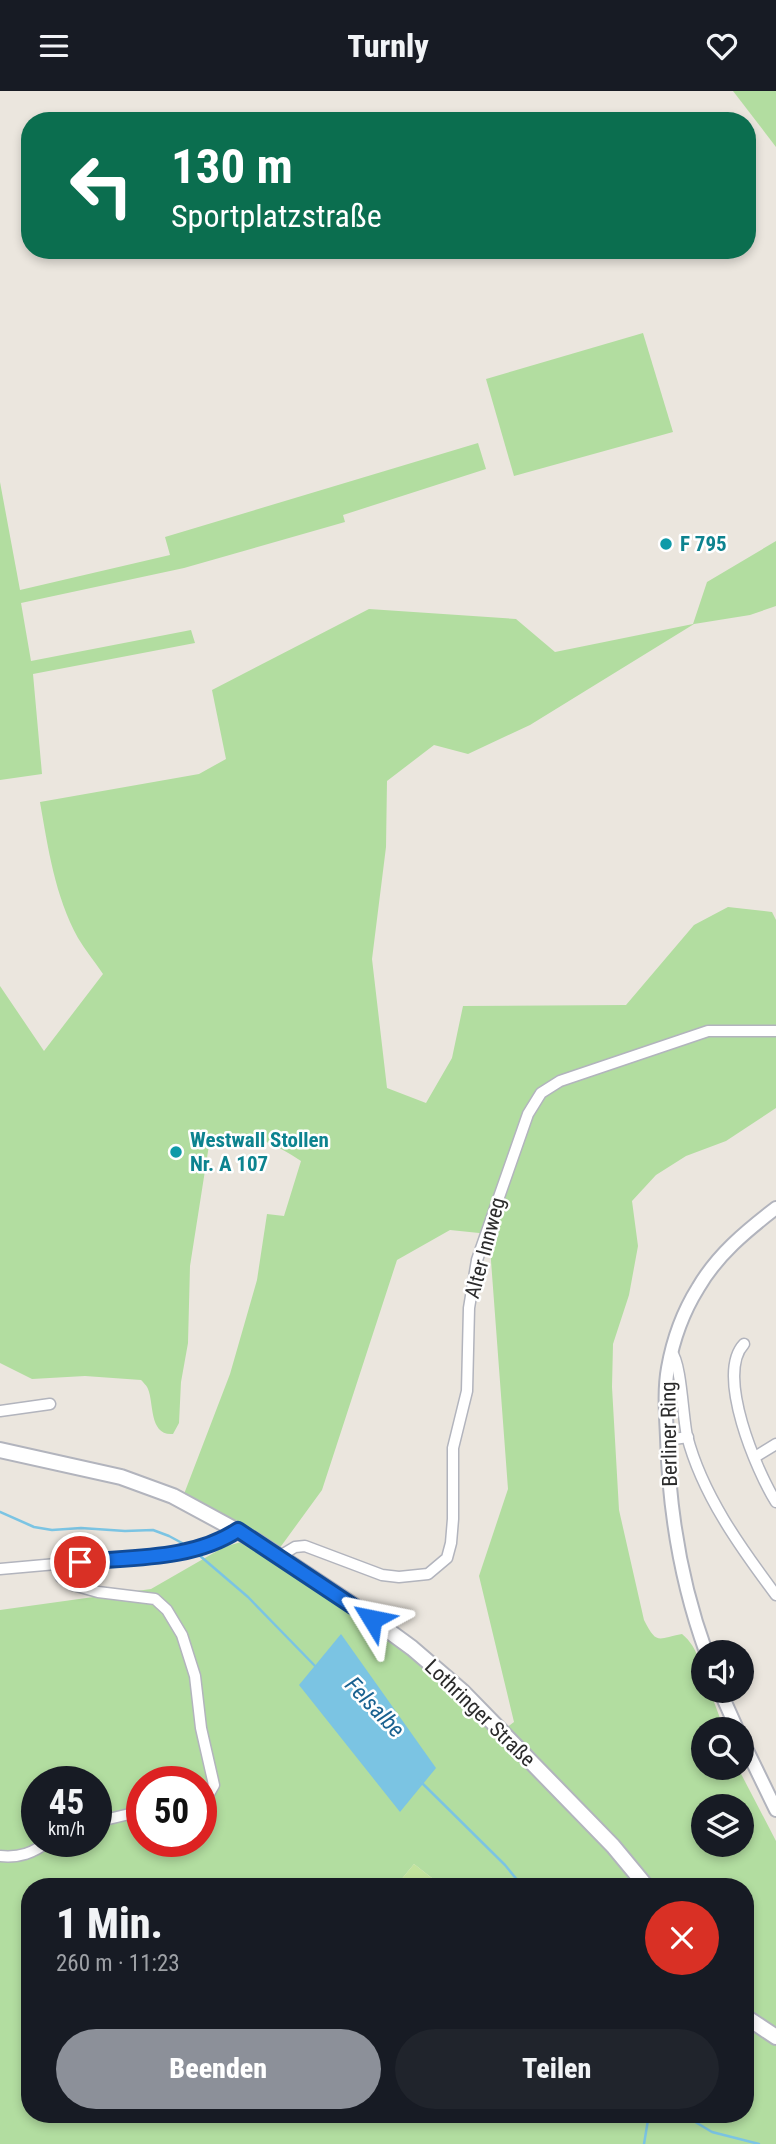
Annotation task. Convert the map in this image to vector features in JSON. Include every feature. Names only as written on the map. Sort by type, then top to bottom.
[{"type":"main road","name":"Lothringer Straße","points":[[0,1450],[137,1482],[173,1496],[238,1530],[280,1556],[388,1630],[452,1681],[613,1846],[640,1878]]},
{"type":"main road","points":[[754,2022],[776,2037]]},
{"type":"street","name":"Alter Innweg","points":[[280,1556],[295,1547],[305,1546],[382,1575],[399,1577],[428,1574],[447,1558],[452,1543],[453,1448],[467,1391],[472,1283],[520,1132],[541,1093],[560,1080],[708,1031],[776,1031]]},
{"type":"street","name":"Berliner Ring","points":[[702,1640],[690,1602],[678,1547],[669,1479],[666,1388],[671,1353],[688,1307],[707,1275],[731,1245],[776,1208]]},
{"type":"street","points":[[744,1344],[735,1362],[735,1383],[743,1426],[776,1502]]},
{"type":"street","points":[[671,1353],[678,1363],[688,1437],[705,1484],[743,1549],[776,1595]]},
{"type":"street","points":[[0,1411],[50,1404]]},
{"type":"street","points":[[667,1440],[688,1437]]},
{"type":"street","points":[[755,1457],[776,1444]]},
{"type":"street","points":[[0,1569],[179,1553],[218,1541],[238,1530]]},
{"type":"street","points":[[58,1564],[61,1577],[73,1585],[98,1592],[155,1599],[167,1609],[182,1635],[192,1664],[201,1728],[210,1766]]},
{"type":"street","points":[[754,1765],[776,1810]]},
{"type":"street","points":[[0,1856],[21,1856]]},
{"type":"green space","points":[[733,91],[776,91],[776,147],[756,121],[756,112],[749,112]]},
{"type":"green space","points":[[643,333],[673,432],[514,476],[486,379]]},
{"type":"green space","points":[[478,443],[486,469],[343,515],[345,522],[184,568],[21,603],[31,661],[191,630],[195,643],[33,674],[42,774],[0,780],[0,482],[20,590],[170,555],[165,537]]},
{"type":"green space","points":[[776,541],[776,606],[750,615],[694,624],[530,725],[468,754],[434,745],[387,781],[386,847],[372,959],[387,1088],[426,1103],[452,1058],[463,1006],[626,1005],[694,925],[728,907],[772,912],[776,920],[776,1108],[726,1141],[686,1156],[656,1175],[632,1201],[638,1246],[629,1295],[613,1344],[612,1387],[619,1510],[644,1620],[655,1637],[682,1634],[688,1640],[691,1644],[691,1703],[714,1703],[720,1717],[691,1717],[691,1780],[744,1780],[752,1794],[691,1794],[691,1857],[754,1857],[754,1799],[776,1841],[776,2144],[0,2144],[0,1610],[151,1589],[224,1547],[241,1542],[350,1610],[381,1633],[446,1684],[497,1735],[514,1722],[479,1576],[508,1489],[489,1234],[450,1230],[397,1260],[322,1490],[279,1549],[184,1494],[230,1374],[257,1280],[267,1214],[284,1216],[301,1161],[274,1145],[242,1134],[220,1136],[209,1145],[190,1266],[188,1343],[181,1382],[179,1423],[173,1434],[165,1433],[156,1424],[148,1389],[141,1380],[85,1376],[32,1379],[0,1363],[0,986],[44,1051],[103,974],[78,938],[63,905],[53,871],[40,802],[199,774],[226,759],[212,690],[369,609],[516,619],[555,652],[693,624],[707,582]]},
{"type":"green space","points":[[414,1864],[432,1878],[403,1878]]},
{"type":"water","points":[[341,1634],[436,1768],[400,1812],[299,1685]]},
{"type":"waterway","name":"Felsalbe","points":[[0,1512],[34,1527],[52,1530],[153,1530],[182,1543]]},
{"type":"waterway","name":"Felsalbe","points":[[199,1555],[248,1597],[317,1668]]},
{"type":"waterway","name":"Felsalbe","points":[[420,1781],[516,1878]]},
{"type":"waterway","points":[[644,2144],[648,2123]]},
{"type":"waterway","name":"Felsalbe","points":[[697,2123],[712,2132],[759,2144]]},
{"type":"place","name":"F 795","points":[[666,544]]},
{"type":"place","name":"Westwall Stollen Nr. A 107","points":[[176,1152]]},
{"type":"route","points":[[80,1562],[190,1551],[230,1536],[238,1530],[372,1619]]}]
